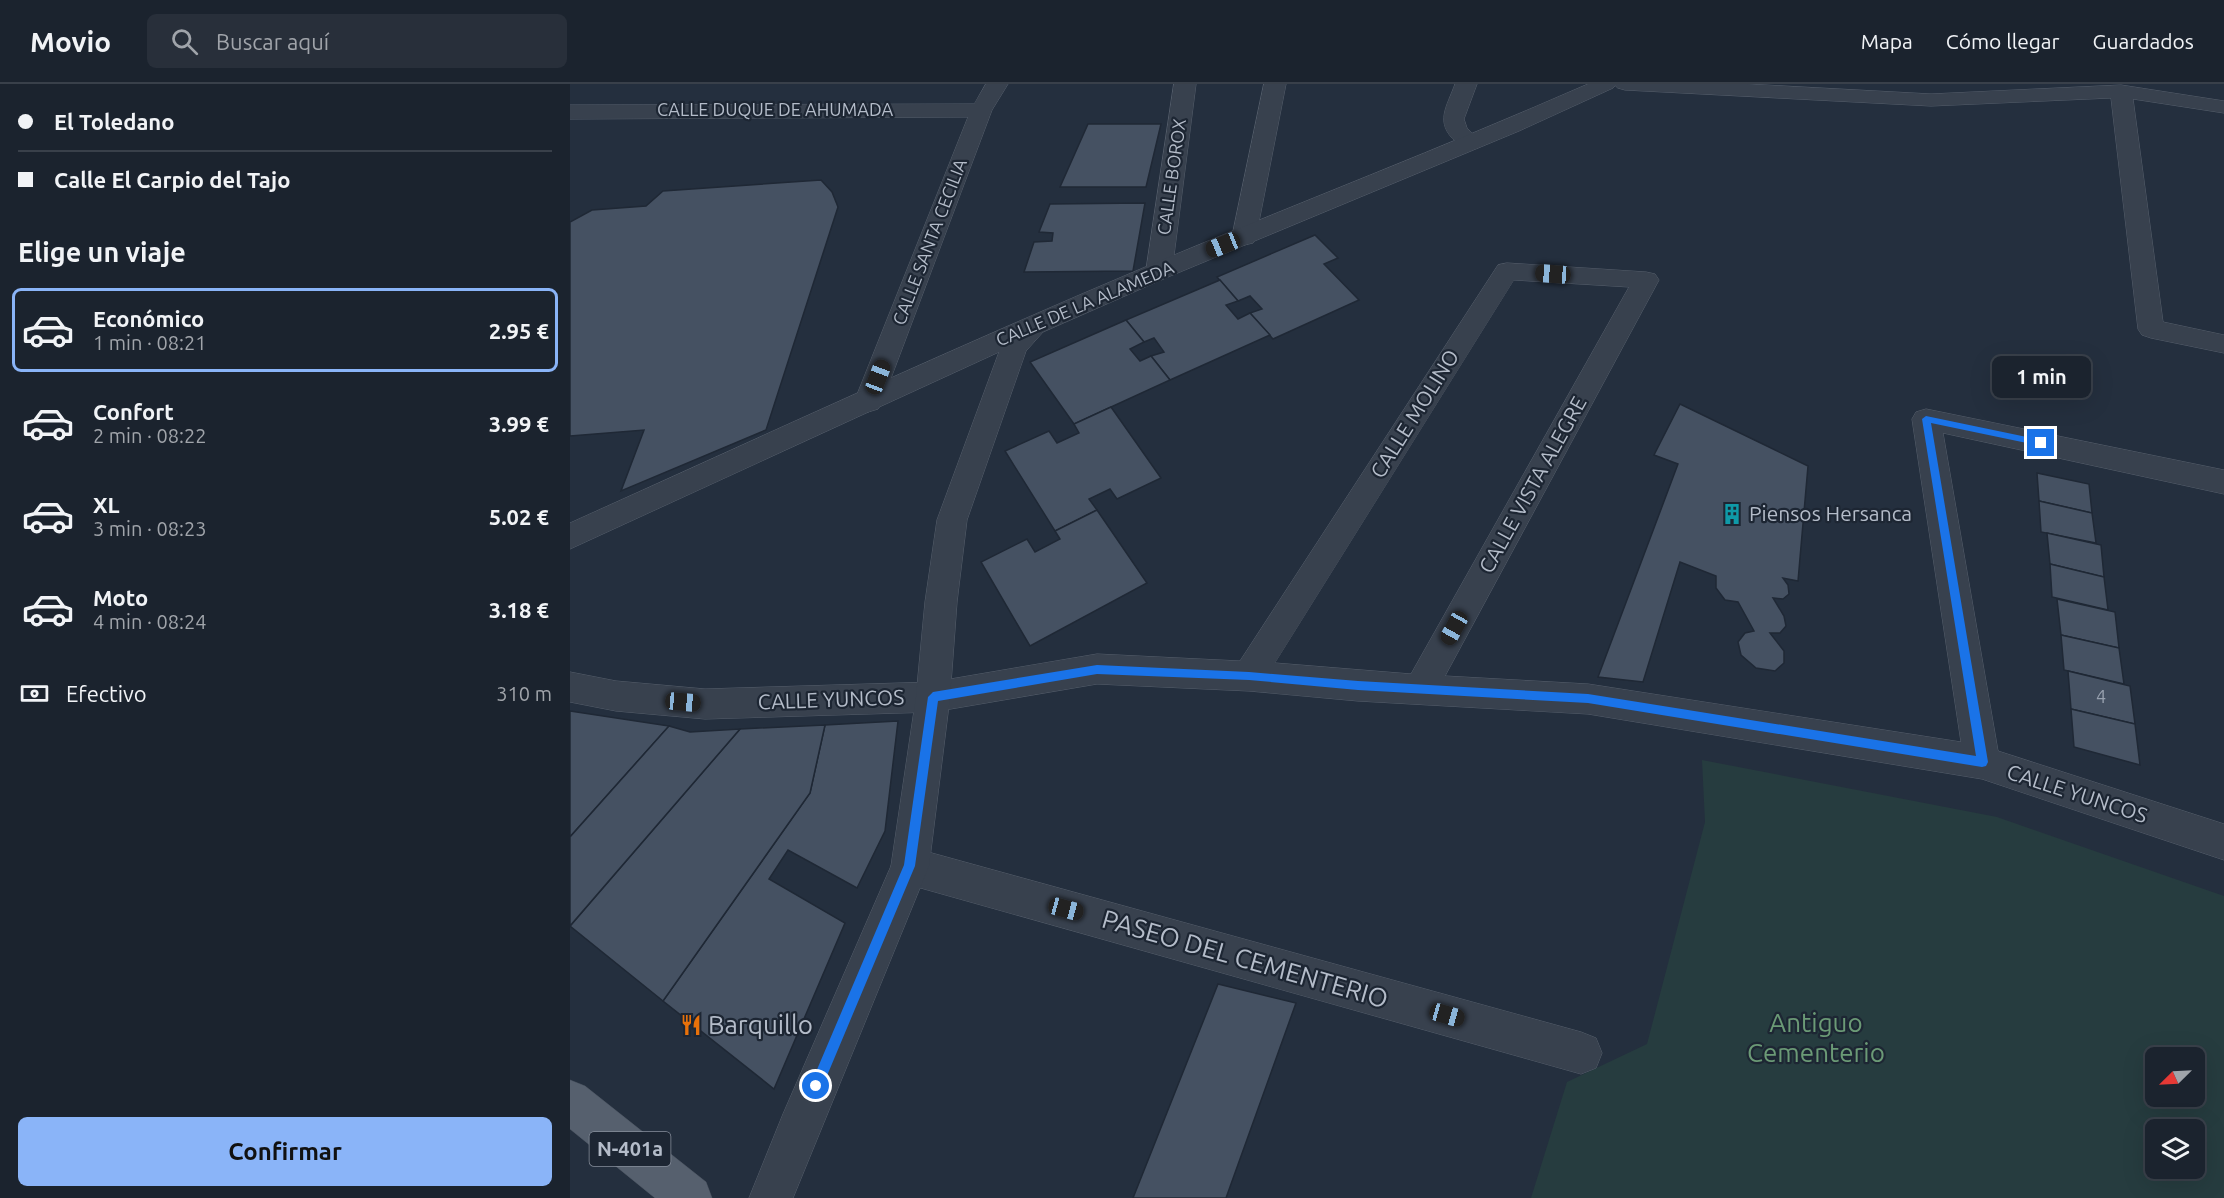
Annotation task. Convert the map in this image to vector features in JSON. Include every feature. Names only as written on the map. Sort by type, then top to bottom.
[{"type":"main road","name":"N-401a","points":[[570,1101],[690,1198]]},
{"type":"street","name":"CALLE SANTA CECILIA","points":[[868,402],[981,110],[997,84]]},
{"type":"street","name":"CALLE BOROX","points":[[1159,271],[1185,84]]},
{"type":"street","points":[[1244,237],[1275,84]]},
{"type":"street","points":[[1466,84],[1453,119],[1457,131],[1470,143]]},
{"type":"street","name":"CALLE DE LA ALAMEDA","points":[[570,537],[975,352],[1159,271],[1470,143],[1606,84]]},
{"type":"street","points":[[1625,84],[1930,92],[2190,93],[2224,107]]},
{"type":"street","points":[[2121,91],[2151,329],[2224,344]]},
{"type":"street","points":[[768,109],[784,92]]},
{"type":"street","name":"CALLE DUQUE DE AHUMADA","points":[[570,112],[768,109],[981,110]]},
{"type":"street","name":"CALLE MOLINO","points":[[1249,676],[1507,271],[1646,280]]},
{"type":"street","name":"CALLE VISTA ALEGRE","points":[[1420,689],[1646,280]]},
{"type":"street","points":[[771,1198],[910,866],[933,697],[941,602],[952,520],[1008,361],[1015,346],[1033,327]]},
{"type":"street","points":[[975,352],[995,353],[1008,361]]},
{"type":"street","points":[[1982,762],[1926,419],[2224,482]]},
{"type":"street","name":"CALLE YUNCOS","points":[[570,687],[616,696],[705,704],[933,697],[1097,669],[1249,676],[1588,699],[1982,762],[2224,842]]},
{"type":"street","name":"PASEO DEL CEMENTERIO","points":[[910,866],[1581,1053]]},
{"type":"green space","name":"Antiguo Cementerio","points":[[1702,760],[1997,817],[2224,896],[2224,1198],[1531,1198],[1567,1082],[1647,1044],[1705,822]]},
{"type":"building","points":[[1088,124],[1161,124],[1146,187],[1060,187]]},
{"type":"building","points":[[821,180],[832,192],[838,207],[766,430],[621,491],[644,430],[570,436],[570,222],[592,210],[646,206],[663,191]]},
{"type":"building","points":[[1145,203],[1133,271],[1024,272],[1034,242],[1052,241],[1053,233],[1039,232],[1050,204]]},
{"type":"building","points":[[1315,235],[1338,258],[1324,264],[1359,300],[1273,339],[1250,313],[1262,309],[1250,296],[1238,301],[1217,277]]},
{"type":"building","points":[[1220,280],[1238,301],[1226,305],[1238,319],[1250,313],[1270,335],[1170,380],[1151,356],[1164,352],[1154,338],[1144,342],[1126,320]]},
{"type":"building","points":[[1126,320],[1144,342],[1130,349],[1140,361],[1151,356],[1170,380],[1074,424],[1030,362]]},
{"type":"building","name":"Piensos Hersanca","points":[[1680,404],[1808,466],[1798,581],[1783,578],[1788,585],[1789,594],[1783,599],[1773,598],[1784,616],[1786,626],[1780,633],[1770,633],[1784,651],[1784,663],[1775,671],[1756,668],[1741,655],[1738,642],[1745,633],[1754,631],[1738,602],[1725,600],[1716,588],[1716,576],[1680,562],[1643,682],[1598,677],[1678,464],[1654,455]]},
{"type":"building","points":[[1111,407],[1161,478],[1117,499],[1110,489],[1089,499],[1097,510],[1055,531],[1005,451],[1049,431],[1057,443],[1079,433],[1074,424]]},
{"type":"building","points":[[2037,473],[2089,484],[2092,513],[2039,501]]},
{"type":"building","points":[[2039,501],[2092,513],[2096,543],[2041,532]]},
{"type":"building","points":[[1097,510],[1147,583],[1030,646],[981,562],[1027,539],[1035,552],[1060,539],[1055,531]]},
{"type":"building","points":[[2047,533],[2101,545],[2104,577],[2050,564]]},
{"type":"building","points":[[2050,564],[2104,577],[2108,610],[2052,597]]},
{"type":"building","points":[[2057,599],[2115,612],[2119,648],[2061,635]]},
{"type":"building","points":[[2061,635],[2119,648],[2124,684],[2064,670]]},
{"type":"building","points":[[2068,671],[2130,686],[2135,724],[2071,709]]},
{"type":"building","points":[[2071,709],[2135,724],[2140,765],[2074,747]]},
{"type":"building","points":[[570,711],[669,726],[570,837]]},
{"type":"building","points":[[898,721],[885,831],[857,888],[788,850],[769,879],[845,923],[774,1089],[663,1001],[810,793],[825,725]]},
{"type":"building","points":[[825,725],[810,793],[663,1001],[570,926],[740,729]]},
{"type":"building","points":[[669,726],[690,732],[740,729],[570,926],[570,837]]},
{"type":"building","points":[[1218,984],[1296,1003],[1226,1198],[1133,1198]]},
{"type":"place","name":"Piensos Hersanca","points":[[1732,514]]},
{"type":"place","name":"Barquillo","points":[[691,1025]]},
{"type":"route","points":[[816,1086],[910,866],[933,697],[1097,669],[1249,676],[1358,686],[1588,699],[1982,762],[1977,720],[1926,419],[2041,443]]}]
